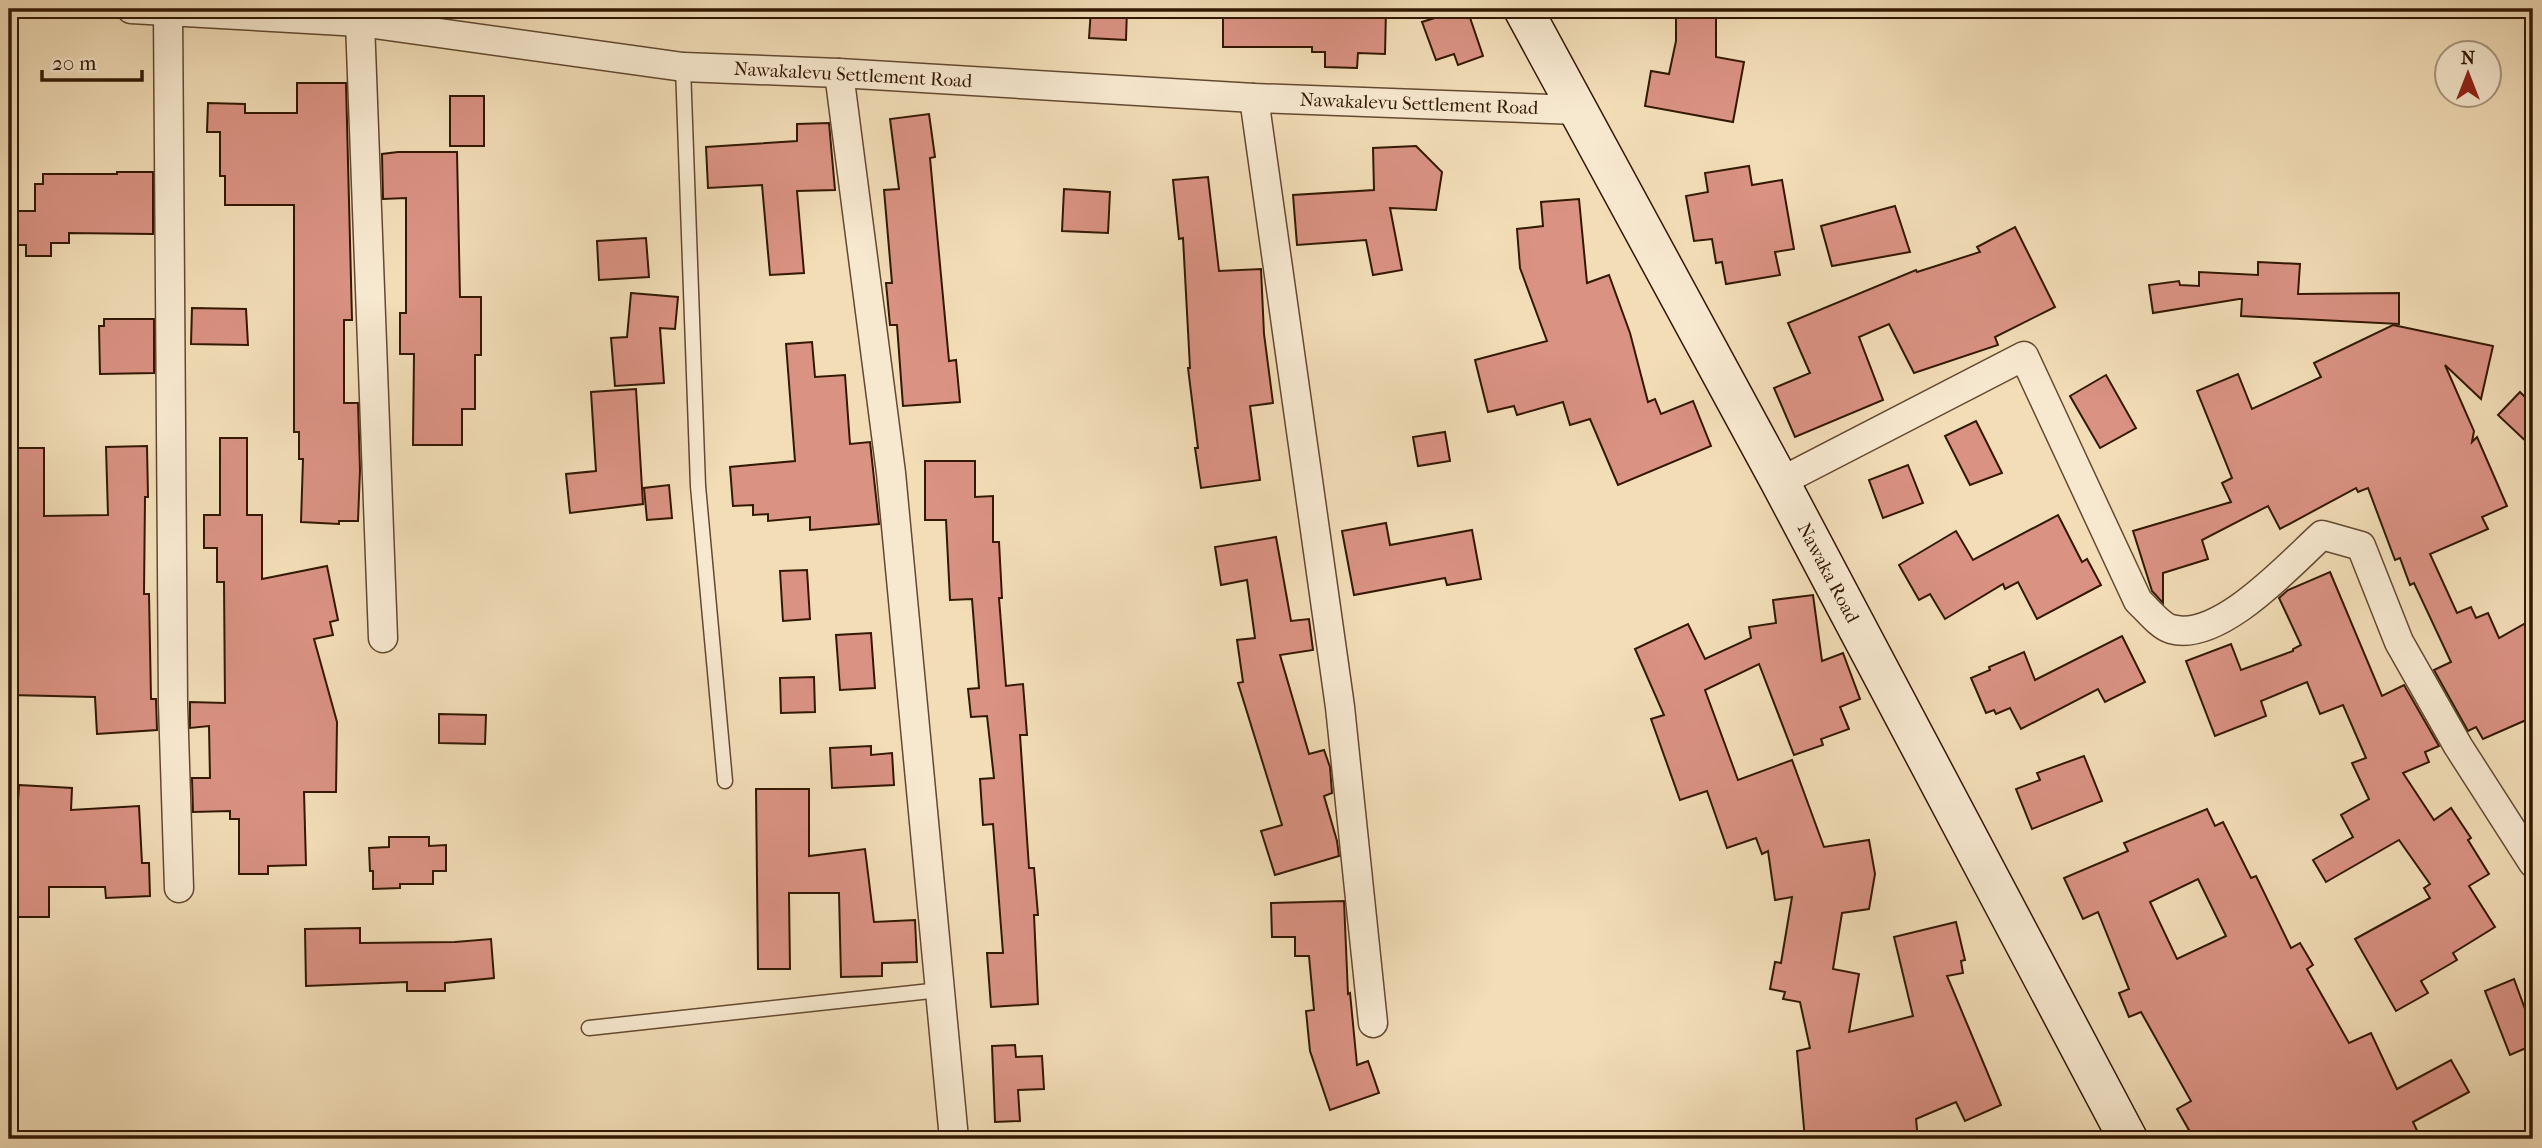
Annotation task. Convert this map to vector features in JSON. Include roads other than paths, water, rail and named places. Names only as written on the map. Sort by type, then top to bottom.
[{"type":"street","name":"Nawakalevu Settlement Road","points":[[131,9],[360,22],[683,67],[839,73],[1254,98],[1577,110]]},
{"type":"street","name":"Nawaka Road","points":[[1523,9],[1780,482],[2128,1139]]},
{"type":"street","points":[[168,12],[173,676],[179,888]]},
{"type":"street","points":[[360,22],[383,638]]},
{"type":"street","points":[[839,73],[891,474],[954,1139]]},
{"type":"street","points":[[1254,98],[1340,707],[1373,1023]]},
{"type":"street","points":[[1780,482],[2024,356],[2138,601],[2169,629],[2195,631],[2247,605],[2322,535],[2361,546],[2399,642],[2458,746],[2533,863]]},
{"type":"lane","points":[[683,67],[698,486],[725,781]]},
{"type":"lane","points":[[589,1028],[940,990]]}]
